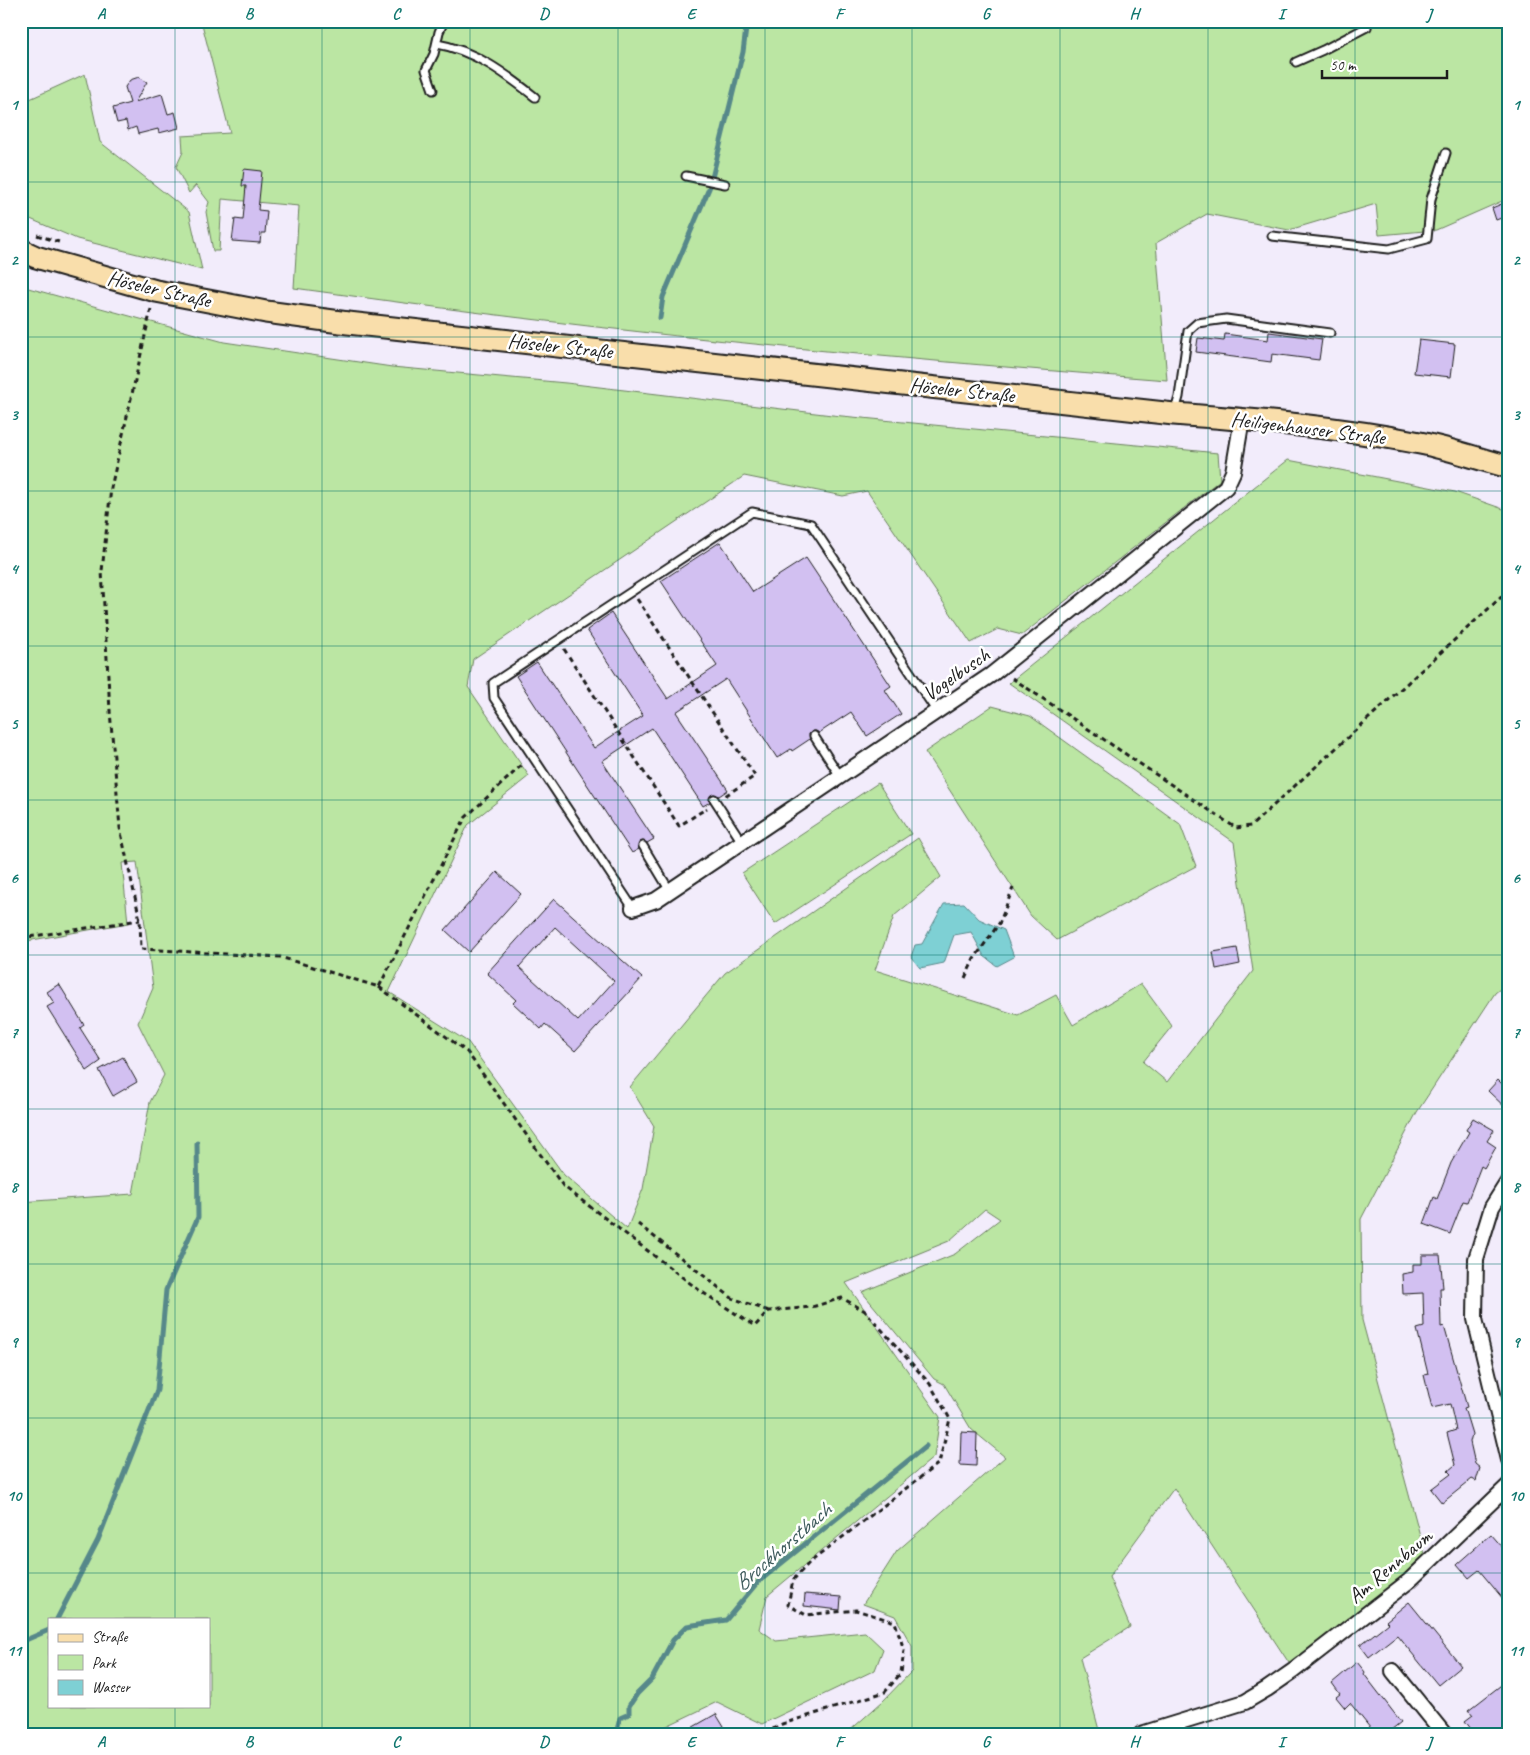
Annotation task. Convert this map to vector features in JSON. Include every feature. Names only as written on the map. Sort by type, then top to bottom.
[{"type":"main road","name":"Höseler Straße","points":[[21,250],[36,257],[156,291],[266,312],[348,323],[1105,406]]},
{"type":"main road","name":"Heiligenhauser Straße","points":[[1105,406],[1342,431],[1421,443],[1509,467]]},
{"type":"street","name":"Vogelbusch","points":[[633,908],[656,900],[670,891],[999,669],[1226,486],[1233,472],[1242,419]]},
{"type":"street","points":[[1509,1180],[1492,1207],[1476,1260],[1475,1319],[1509,1460]]},
{"type":"street","name":"Am Rennbaum","points":[[1141,1734],[1245,1702],[1293,1671],[1409,1581],[1509,1485]]},
{"type":"street","points":[[1393,1671],[1444,1734]]},
{"type":"lane","points":[[433,90],[426,70],[434,54],[439,32],[444,21]]},
{"type":"lane","points":[[1296,62],[1366,27],[1364,21]]},
{"type":"lane","points":[[437,44],[450,46],[468,53],[499,70],[535,97]]},
{"type":"lane","points":[[1272,236],[1389,249],[1427,239],[1430,199],[1446,152]]},
{"type":"lane","points":[[686,176],[725,184]]},
{"type":"lane","points":[[1174,414],[1179,396],[1188,331],[1197,323],[1226,319],[1330,333]]},
{"type":"lane","points":[[633,908],[494,698],[493,683],[752,512],[811,524],[937,712]]},
{"type":"lane","points":[[814,736],[840,776]]},
{"type":"lane","points":[[715,801],[742,842]]},
{"type":"lane","points":[[643,846],[670,891]]},
{"type":"path","points":[[156,291],[151,306],[111,488],[102,571],[110,711],[120,828],[140,920],[141,949],[280,957],[379,988],[467,1052],[563,1186],[699,1290],[755,1326],[769,1311]]},
{"type":"path","points":[[999,669],[1236,828],[1251,826],[1509,590]]},
{"type":"path","points":[[558,640],[679,826],[755,776],[632,591]]},
{"type":"path","points":[[379,988],[465,818],[532,756]]},
{"type":"path","points":[[965,978],[974,958],[1000,922],[1013,888]]},
{"type":"path","points":[[21,938],[140,920]]},
{"type":"path","points":[[638,1224],[732,1298],[769,1311],[812,1307],[842,1298],[865,1311],[930,1384],[950,1420],[939,1464],[809,1563],[793,1580],[788,1605],[806,1614],[856,1610],[895,1622],[904,1650],[901,1673],[885,1692],[782,1724],[763,1734]]},
{"type":"green space","points":[[215,21],[1509,21],[1509,198],[1436,230],[1379,235],[1376,204],[1289,230],[1207,214],[1156,243],[1167,380],[921,360],[676,336],[321,292],[294,288],[299,206],[222,199],[219,251],[213,251],[206,212],[209,202],[196,185],[189,193],[176,167],[183,152],[182,136],[230,133],[202,24]]},
{"type":"green space","points":[[85,74],[100,142],[189,212],[202,270],[77,239],[21,215],[21,103]]},
{"type":"green space","points":[[21,286],[224,342],[392,367],[566,383],[832,415],[1218,453],[1220,480],[1022,635],[998,629],[971,643],[867,491],[843,496],[744,476],[473,659],[468,687],[529,776],[468,825],[389,992],[468,1042],[564,1175],[627,1229],[643,1189],[654,1126],[630,1087],[725,973],[918,838],[941,877],[894,916],[875,970],[1018,1015],[1056,995],[1073,1025],[1141,984],[1172,1026],[1143,1062],[1167,1082],[1253,971],[1234,842],[1009,683],[1288,460],[1455,492],[1509,511],[1509,982],[1495,993],[1417,1112],[1361,1219],[1362,1320],[1426,1558],[1413,1572],[1291,1666],[1174,1488],[1109,1577],[1130,1627],[1080,1658],[1100,1734],[846,1734],[883,1701],[912,1671],[912,1646],[895,1616],[863,1604],[897,1551],[1005,1457],[971,1429],[944,1384],[934,1379],[862,1292],[955,1254],[1000,1219],[985,1209],[949,1241],[846,1283],[940,1417],[934,1457],[767,1596],[759,1629],[776,1641],[865,1632],[883,1649],[875,1670],[762,1724],[717,1702],[650,1734],[21,1734],[21,1202],[133,1194],[150,1102],[164,1075],[138,1023],[153,988],[137,862],[122,863],[128,923],[21,942]]},
{"type":"green space","points":[[992,706],[1030,716],[1180,824],[1196,866],[1057,940],[1031,916],[925,752]]},
{"type":"green space","points":[[878,783],[911,834],[775,924],[742,873]]},
{"type":"water","points":[[964,903],[979,919],[1004,930],[1014,957],[997,966],[984,956],[971,932],[954,935],[944,963],[920,968],[911,957],[915,945],[922,944],[944,904]]},
{"type":"building","points":[[139,77],[147,82],[135,102],[162,94],[168,114],[175,112],[179,128],[159,133],[158,129],[138,134],[136,127],[128,130],[126,121],[117,123],[113,108],[130,103],[125,87],[130,80]]},
{"type":"building","points":[[244,169],[262,171],[258,210],[267,211],[265,233],[261,233],[260,243],[232,241],[235,219],[243,220],[246,186],[242,186]]},
{"type":"building","points":[[1509,201],[1509,215],[1496,220],[1492,208]]},
{"type":"building","points":[[1269,332],[1322,339],[1319,360],[1272,354],[1271,362],[1196,352],[1198,338],[1224,341],[1225,334],[1268,340]]},
{"type":"building","points":[[1419,340],[1455,344],[1451,377],[1414,373]]},
{"type":"building","points":[[720,542],[753,592],[806,558],[891,686],[885,690],[901,714],[867,736],[851,712],[819,733],[812,731],[809,734],[810,739],[777,758],[726,679],[676,712],[728,790],[719,796],[711,795],[710,802],[703,806],[652,728],[602,761],[654,839],[647,843],[640,842],[639,849],[632,853],[516,676],[537,662],[594,748],[643,716],[587,630],[611,613],[668,699],[717,666],[661,581]]},
{"type":"building","points":[[497,872],[521,894],[469,952],[445,930]]},
{"type":"building","points":[[554,899],[642,978],[575,1051],[545,1024],[541,1029],[513,1003],[516,1000],[487,973]],"holes":[[[555,927],[614,981],[578,1021],[519,967]]]},
{"type":"building","points":[[1237,948],[1240,964],[1216,969],[1213,952]]},
{"type":"building","points":[[59,984],[84,1025],[80,1028],[101,1061],[87,1071],[47,1007],[54,1003],[47,992]]},
{"type":"building","points":[[123,1057],[137,1082],[113,1096],[99,1070]]},
{"type":"building","points":[[1498,1080],[1509,1091],[1509,1111],[1488,1091]]},
{"type":"building","points":[[1473,1118],[1494,1130],[1487,1141],[1496,1147],[1484,1168],[1481,1166],[1467,1202],[1463,1201],[1450,1234],[1424,1224],[1434,1197],[1437,1199],[1451,1163],[1469,1132],[1466,1130]]},
{"type":"building","points":[[1422,1255],[1440,1255],[1443,1288],[1440,1288],[1441,1327],[1444,1326],[1467,1407],[1464,1408],[1472,1434],[1470,1442],[1475,1464],[1480,1468],[1476,1481],[1472,1479],[1442,1503],[1431,1489],[1451,1474],[1448,1471],[1455,1465],[1447,1433],[1456,1430],[1450,1404],[1432,1408],[1424,1375],[1428,1374],[1417,1329],[1424,1327],[1423,1293],[1403,1294],[1402,1274],[1413,1272],[1413,1264],[1422,1264]]},
{"type":"building","points":[[961,1432],[977,1433],[976,1466],[960,1465]]},
{"type":"building","points":[[1491,1534],[1509,1555],[1509,1606],[1479,1570],[1469,1578],[1457,1564]]},
{"type":"building","points":[[805,1594],[841,1597],[840,1610],[804,1606]]},
{"type":"building","points":[[1409,1602],[1461,1666],[1438,1685],[1397,1635],[1369,1657],[1360,1645],[1388,1623],[1386,1621]]},
{"type":"building","points":[[1357,1662],[1401,1722],[1386,1734],[1375,1734],[1350,1703],[1345,1708],[1336,1697],[1340,1694],[1332,1683]]},
{"type":"building","points":[[1509,1679],[1509,1724],[1496,1734],[1475,1734],[1465,1721],[1473,1715],[1469,1710]]},
{"type":"building","points":[[716,1714],[724,1727],[713,1734],[681,1734]]},
{"type":"waterway","points":[[660,318],[663,297],[710,186],[743,52],[747,21]]},
{"type":"waterway","points":[[58,1618],[98,1540],[157,1390],[166,1290],[198,1217],[197,1143]]},
{"type":"waterway","name":"Brockhorstbach","points":[[616,1734],[620,1718],[629,1714],[629,1706],[637,1694],[652,1679],[673,1640],[687,1626],[726,1620],[757,1583],[926,1446]]},
{"type":"waterway","points":[[21,1642],[48,1630]]}]
